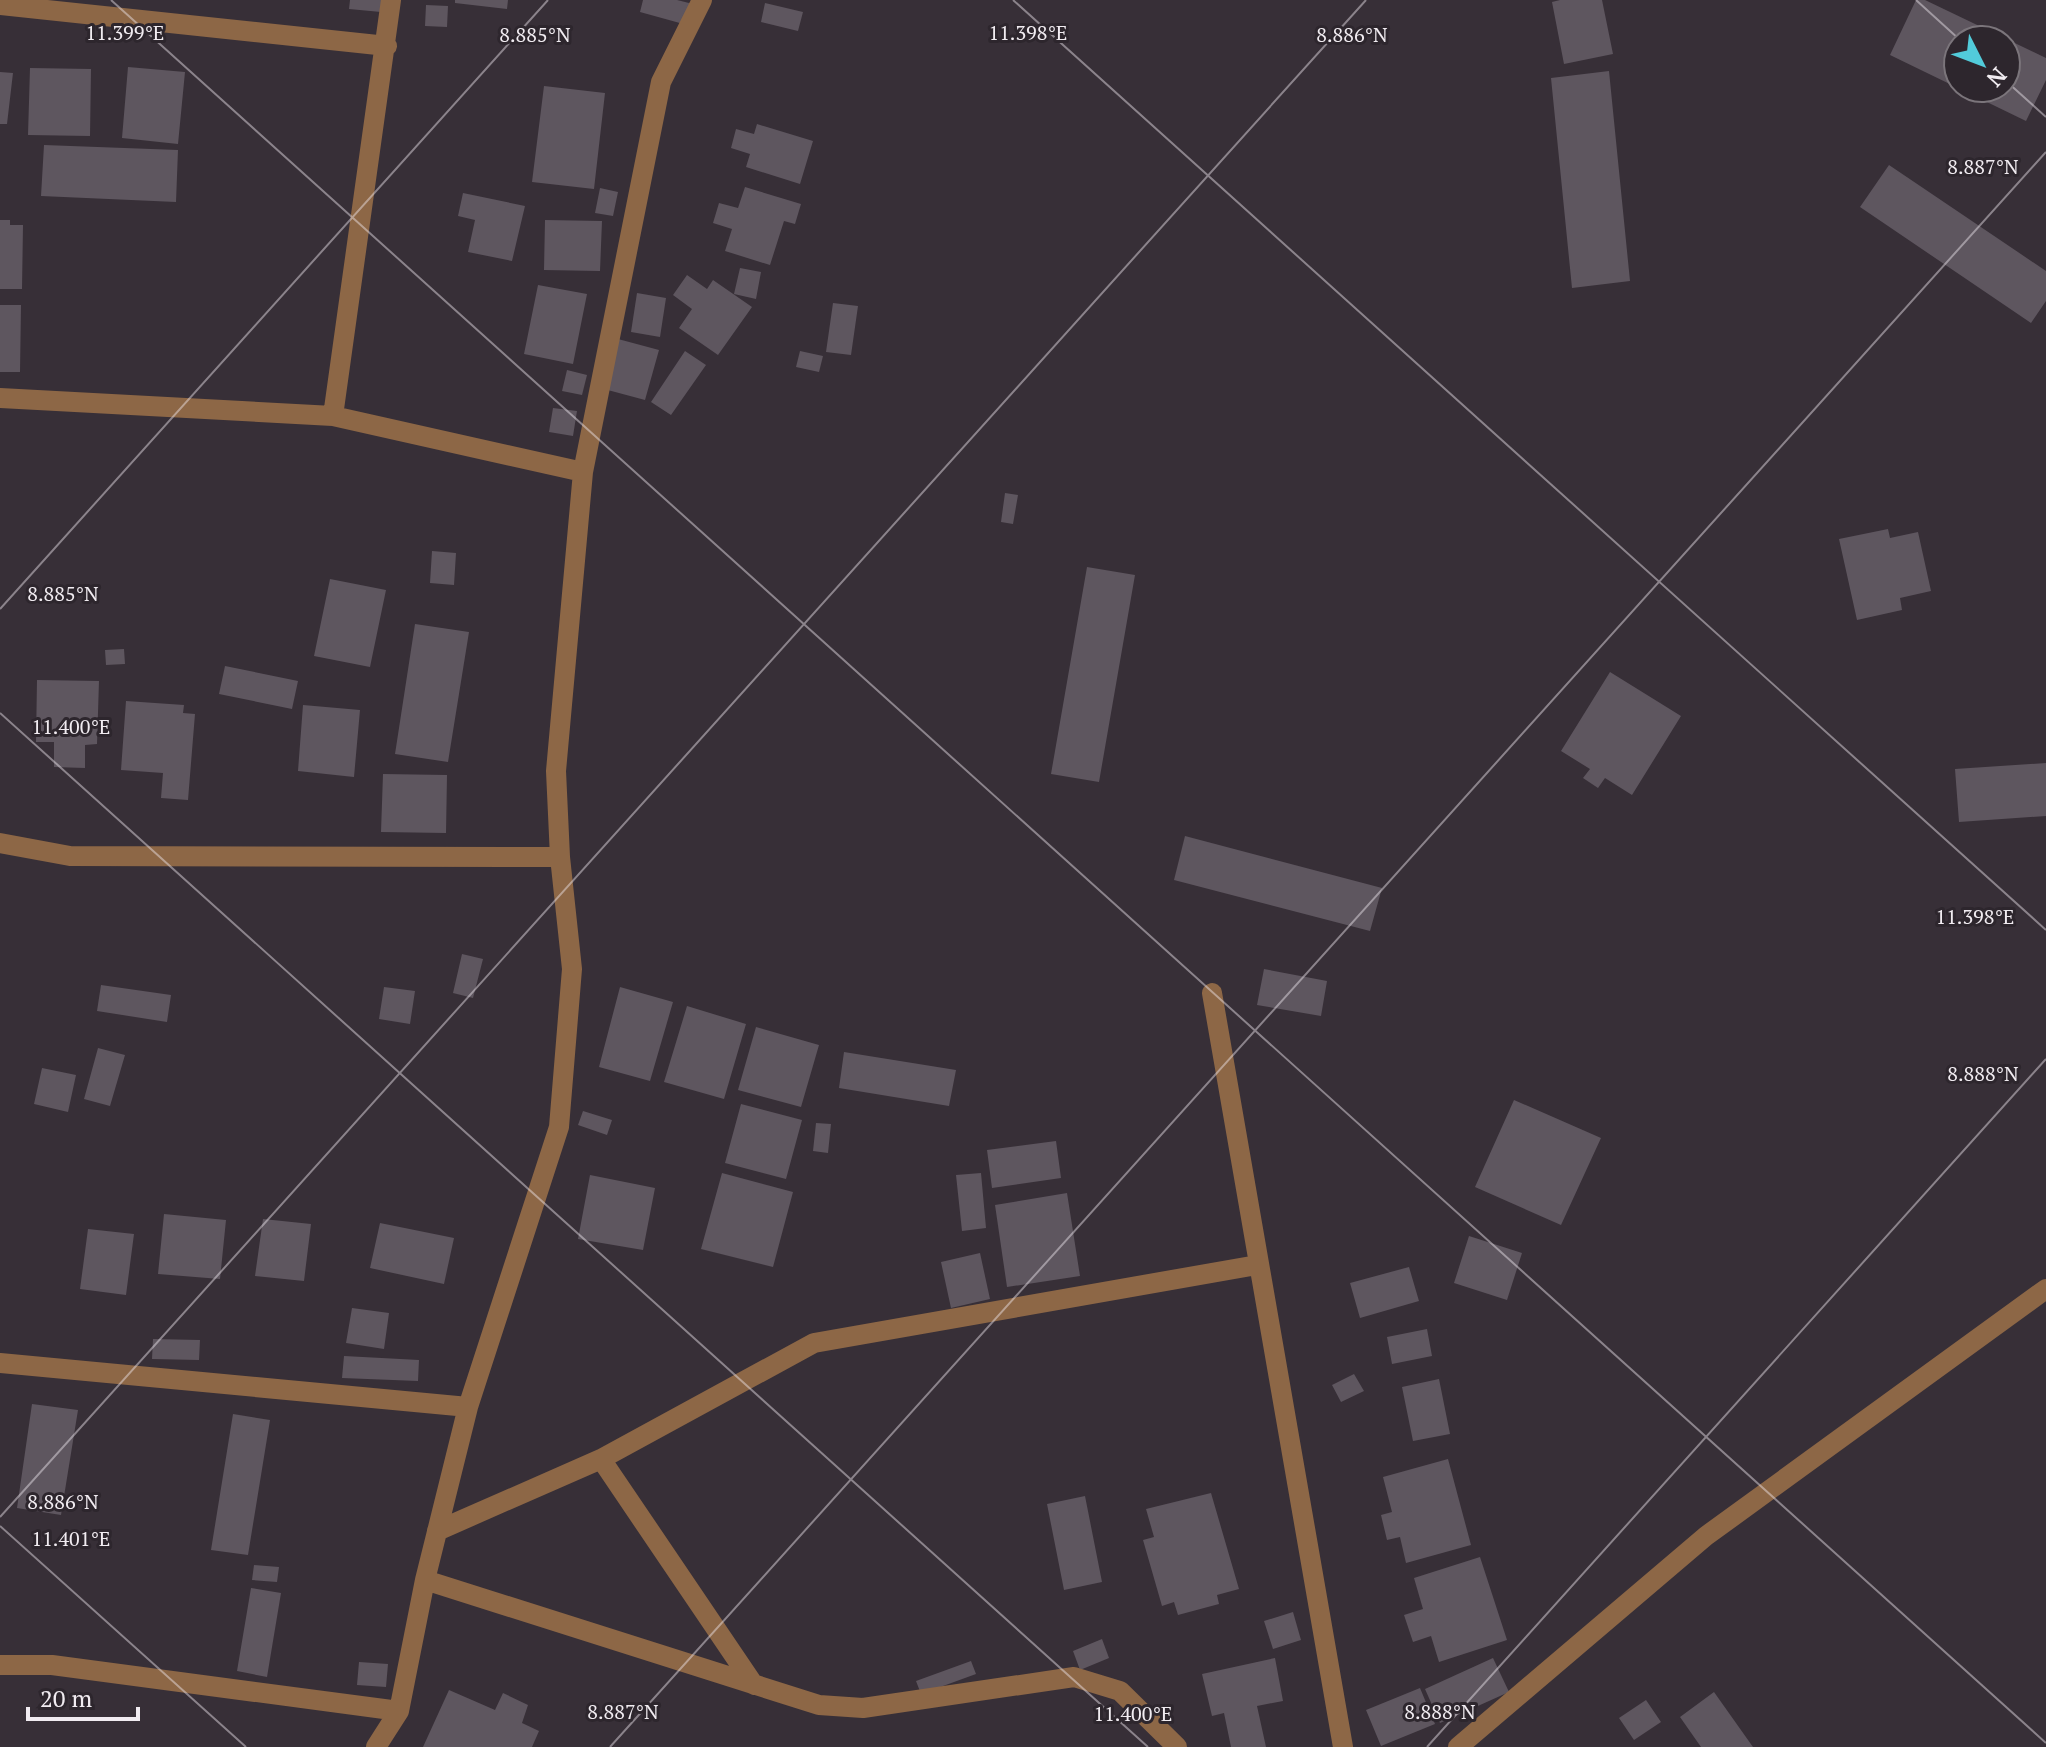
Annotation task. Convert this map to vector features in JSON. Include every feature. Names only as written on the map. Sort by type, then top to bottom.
[{"type":"street","points":[[333,416],[391,0]]},
{"type":"street","points":[[376,1747],[399,1711],[425,1580],[468,1407],[559,1127],[572,969],[560,857],[556,771],[583,472],[661,82],[702,0]]},
{"type":"street","points":[[0,5],[387,46]]},
{"type":"street","points":[[0,398],[333,416],[583,472]]},
{"type":"street","points":[[0,843],[70,856],[560,857]]},
{"type":"street","points":[[1212,993],[1343,1747]]},
{"type":"street","points":[[437,1531],[601,1459],[814,1343],[1257,1265]]},
{"type":"street","points":[[1458,1747],[1706,1536],[2046,1289]]},
{"type":"street","points":[[0,1363],[468,1407]]},
{"type":"street","points":[[601,1459],[754,1685]]},
{"type":"street","points":[[425,1580],[819,1705],[863,1708],[1074,1677],[1120,1691],[1177,1747]]},
{"type":"street","points":[[0,1665],[52,1665],[399,1711]]},
{"type":"building","points":[[350,0],[383,0],[381,12],[349,9]]},
{"type":"building","points":[[455,0],[508,0],[507,9],[455,3]]},
{"type":"building","points":[[643,0],[677,0],[693,4],[687,25],[640,12]]},
{"type":"building","points":[[1602,0],[1613,54],[1564,64],[1552,2]]},
{"type":"building","points":[[1916,0],[1925,0],[1975,24],[1942,24],[1942,80],[1890,55]]},
{"type":"building","points":[[765,3],[803,12],[798,31],[761,22]]},
{"type":"building","points":[[426,5],[448,6],[447,27],[425,26]]},
{"type":"building","points":[[2022,46],[2046,58],[2046,80],[2026,121],[1991,104],[2022,104]]},
{"type":"building","points":[[128,67],[185,72],[178,144],[122,138]]},
{"type":"building","points":[[30,68],[91,69],[90,136],[28,135]]},
{"type":"building","points":[[1609,71],[1630,281],[1572,288],[1551,78]]},
{"type":"building","points":[[0,72],[13,73],[7,124],[0,124]]},
{"type":"building","points":[[544,86],[605,93],[594,189],[532,182]]},
{"type":"building","points":[[757,124],[813,141],[800,184],[746,167],[750,154],[731,148],[736,129],[754,134]]},
{"type":"building","points":[[44,145],[178,150],[176,202],[41,196]]},
{"type":"building","points":[[1889,165],[2046,271],[2046,301],[2031,323],[1860,207]]},
{"type":"building","points":[[745,187],[801,204],[795,224],[784,221],[770,265],[725,251],[732,229],[713,223],[719,203],[738,208]]},
{"type":"building","points":[[600,188],[618,192],[613,216],[595,213]]},
{"type":"building","points":[[463,193],[525,206],[512,261],[468,252],[475,220],[458,216]]},
{"type":"building","points":[[0,220],[10,220],[10,225],[23,225],[22,289],[0,289]]},
{"type":"building","points":[[545,220],[602,221],[600,271],[544,270]]},
{"type":"building","points":[[740,268],[761,272],[756,299],[734,294]]},
{"type":"building","points":[[687,275],[707,289],[713,280],[752,307],[718,355],[679,328],[692,309],[673,295]]},
{"type":"building","points":[[538,285],[587,294],[573,364],[524,354]]},
{"type":"building","points":[[637,293],[666,298],[660,337],[631,332]]},
{"type":"building","points":[[833,303],[858,306],[851,355],[826,352]]},
{"type":"building","points":[[0,305],[21,305],[20,372],[0,372]]},
{"type":"building","points":[[618,339],[659,350],[645,400],[604,389]]},
{"type":"building","points":[[685,351],[706,365],[671,415],[651,402]]},
{"type":"building","points":[[800,351],[823,356],[819,372],[796,367]]},
{"type":"building","points":[[567,370],[587,375],[582,395],[562,391]]},
{"type":"building","points":[[553,408],[577,411],[573,436],[549,432]]},
{"type":"building","points":[[1005,493],[1018,495],[1013,524],[1001,522]]},
{"type":"building","points":[[1888,529],[1890,538],[1918,532],[1931,591],[1900,598],[1902,610],[1857,620],[1839,539]]},
{"type":"building","points":[[432,551],[456,553],[454,585],[430,583]]},
{"type":"building","points":[[1087,567],[1135,575],[1099,782],[1051,774]]},
{"type":"building","points":[[330,579],[386,590],[370,667],[314,656]]},
{"type":"building","points":[[415,624],[469,632],[448,762],[395,754]]},
{"type":"building","points":[[124,649],[125,664],[106,665],[105,650]]},
{"type":"building","points":[[225,666],[298,681],[292,709],[219,694]]},
{"type":"building","points":[[1610,672],[1681,716],[1632,795],[1605,778],[1598,788],[1583,778],[1590,769],[1561,751]]},
{"type":"building","points":[[37,680],[99,681],[97,744],[85,745],[85,768],[54,767],[54,742],[36,742]]},
{"type":"building","points":[[126,701],[184,705],[183,713],[195,714],[188,800],[161,798],[163,773],[121,770]]},
{"type":"building","points":[[303,705],[360,710],[354,777],[298,771]]},
{"type":"building","points":[[2046,763],[2046,816],[1959,822],[1955,769]]},
{"type":"building","points":[[383,774],[447,775],[446,833],[381,832]]},
{"type":"building","points":[[1185,836],[1382,888],[1370,931],[1174,880]]},
{"type":"building","points":[[462,954],[483,959],[473,998],[453,993]]},
{"type":"building","points":[[1264,969],[1327,981],[1321,1016],[1257,1005]]},
{"type":"building","points":[[101,985],[171,995],[167,1022],[97,1011]]},
{"type":"building","points":[[384,987],[415,991],[410,1024],[379,1019]]},
{"type":"building","points":[[620,987],[673,1002],[650,1081],[599,1067]]},
{"type":"building","points":[[687,1006],[746,1024],[724,1099],[664,1082]]},
{"type":"building","points":[[756,1027],[819,1045],[801,1107],[738,1090]]},
{"type":"building","points":[[98,1048],[125,1055],[110,1106],[84,1099]]},
{"type":"building","points":[[844,1052],[956,1070],[949,1106],[839,1088]]},
{"type":"building","points":[[42,1068],[76,1075],[68,1112],[34,1104]]},
{"type":"building","points":[[1514,1100],[1601,1138],[1561,1225],[1475,1187]]},
{"type":"building","points":[[741,1104],[802,1120],[786,1179],[725,1163]]},
{"type":"building","points":[[583,1111],[612,1120],[607,1135],[578,1125]]},
{"type":"building","points":[[816,1123],[831,1124],[828,1153],[813,1151]]},
{"type":"building","points":[[1056,1141],[1061,1178],[992,1188],[987,1150]]},
{"type":"building","points":[[722,1173],[793,1192],[773,1267],[701,1249]]},
{"type":"building","points":[[981,1173],[986,1228],[962,1231],[956,1175]]},
{"type":"building","points":[[590,1175],[655,1188],[643,1250],[578,1239]]},
{"type":"building","points":[[1067,1193],[1080,1276],[1007,1287],[995,1205]]},
{"type":"building","points":[[164,1214],[226,1220],[220,1279],[158,1274]]},
{"type":"building","points":[[263,1219],[311,1224],[304,1281],[255,1276]]},
{"type":"building","points":[[380,1223],[454,1238],[444,1284],[370,1268]]},
{"type":"building","points":[[88,1229],[134,1234],[126,1295],[80,1289]]},
{"type":"building","points":[[1469,1236],[1522,1253],[1507,1300],[1454,1283]]},
{"type":"building","points":[[980,1253],[990,1299],[951,1308],[941,1262]]},
{"type":"building","points":[[1409,1267],[1419,1301],[1360,1318],[1350,1283]]},
{"type":"building","points":[[352,1308],[389,1313],[384,1349],[346,1343]]},
{"type":"building","points":[[1427,1329],[1432,1356],[1392,1364],[1387,1337]]},
{"type":"building","points":[[153,1339],[200,1340],[199,1360],[152,1359]]},
{"type":"building","points":[[344,1356],[419,1360],[418,1381],[342,1378]]},
{"type":"building","points":[[1354,1374],[1364,1391],[1341,1402],[1332,1385]]},
{"type":"building","points":[[1439,1379],[1450,1434],[1413,1441],[1402,1387]]},
{"type":"building","points":[[32,1404],[78,1410],[61,1515],[17,1508]]},
{"type":"building","points":[[233,1414],[270,1420],[248,1555],[211,1550]]},
{"type":"building","points":[[1448,1459],[1471,1545],[1406,1563],[1400,1537],[1387,1540],[1381,1515],[1392,1512],[1383,1477]]},
{"type":"building","points":[[1211,1493],[1239,1589],[1217,1595],[1219,1604],[1178,1615],[1174,1602],[1162,1606],[1143,1540],[1154,1537],[1146,1509]]},
{"type":"building","points":[[1085,1496],[1102,1582],[1064,1590],[1047,1504]]},
{"type":"building","points":[[1480,1557],[1507,1640],[1439,1662],[1431,1636],[1413,1642],[1404,1615],[1423,1609],[1414,1578]]},
{"type":"building","points":[[254,1565],[279,1567],[277,1582],[252,1580]]},
{"type":"building","points":[[251,1588],[281,1593],[267,1677],[237,1671]]},
{"type":"building","points":[[1293,1612],[1301,1640],[1273,1649],[1264,1621]]},
{"type":"building","points":[[1102,1639],[1109,1658],[1080,1670],[1073,1651]]},
{"type":"building","points":[[1275,1658],[1283,1701],[1257,1706],[1266,1747],[1231,1747],[1224,1713],[1212,1716],[1202,1674]]},
{"type":"building","points":[[1493,1658],[1509,1692],[1440,1723],[1425,1689]]},
{"type":"building","points":[[971,1661],[976,1674],[921,1694],[916,1681]]},
{"type":"building","points":[[359,1662],[388,1664],[386,1687],[357,1685]]},
{"type":"building","points":[[1420,1688],[1435,1724],[1381,1746],[1366,1710]]},
{"type":"building","points":[[449,1690],[495,1710],[503,1693],[528,1705],[522,1723],[539,1731],[532,1747],[423,1747]]},
{"type":"building","points":[[1714,1692],[1753,1747],[1701,1747],[1680,1717]]},
{"type":"building","points":[[1646,1700],[1661,1722],[1634,1740],[1619,1718]]}]
